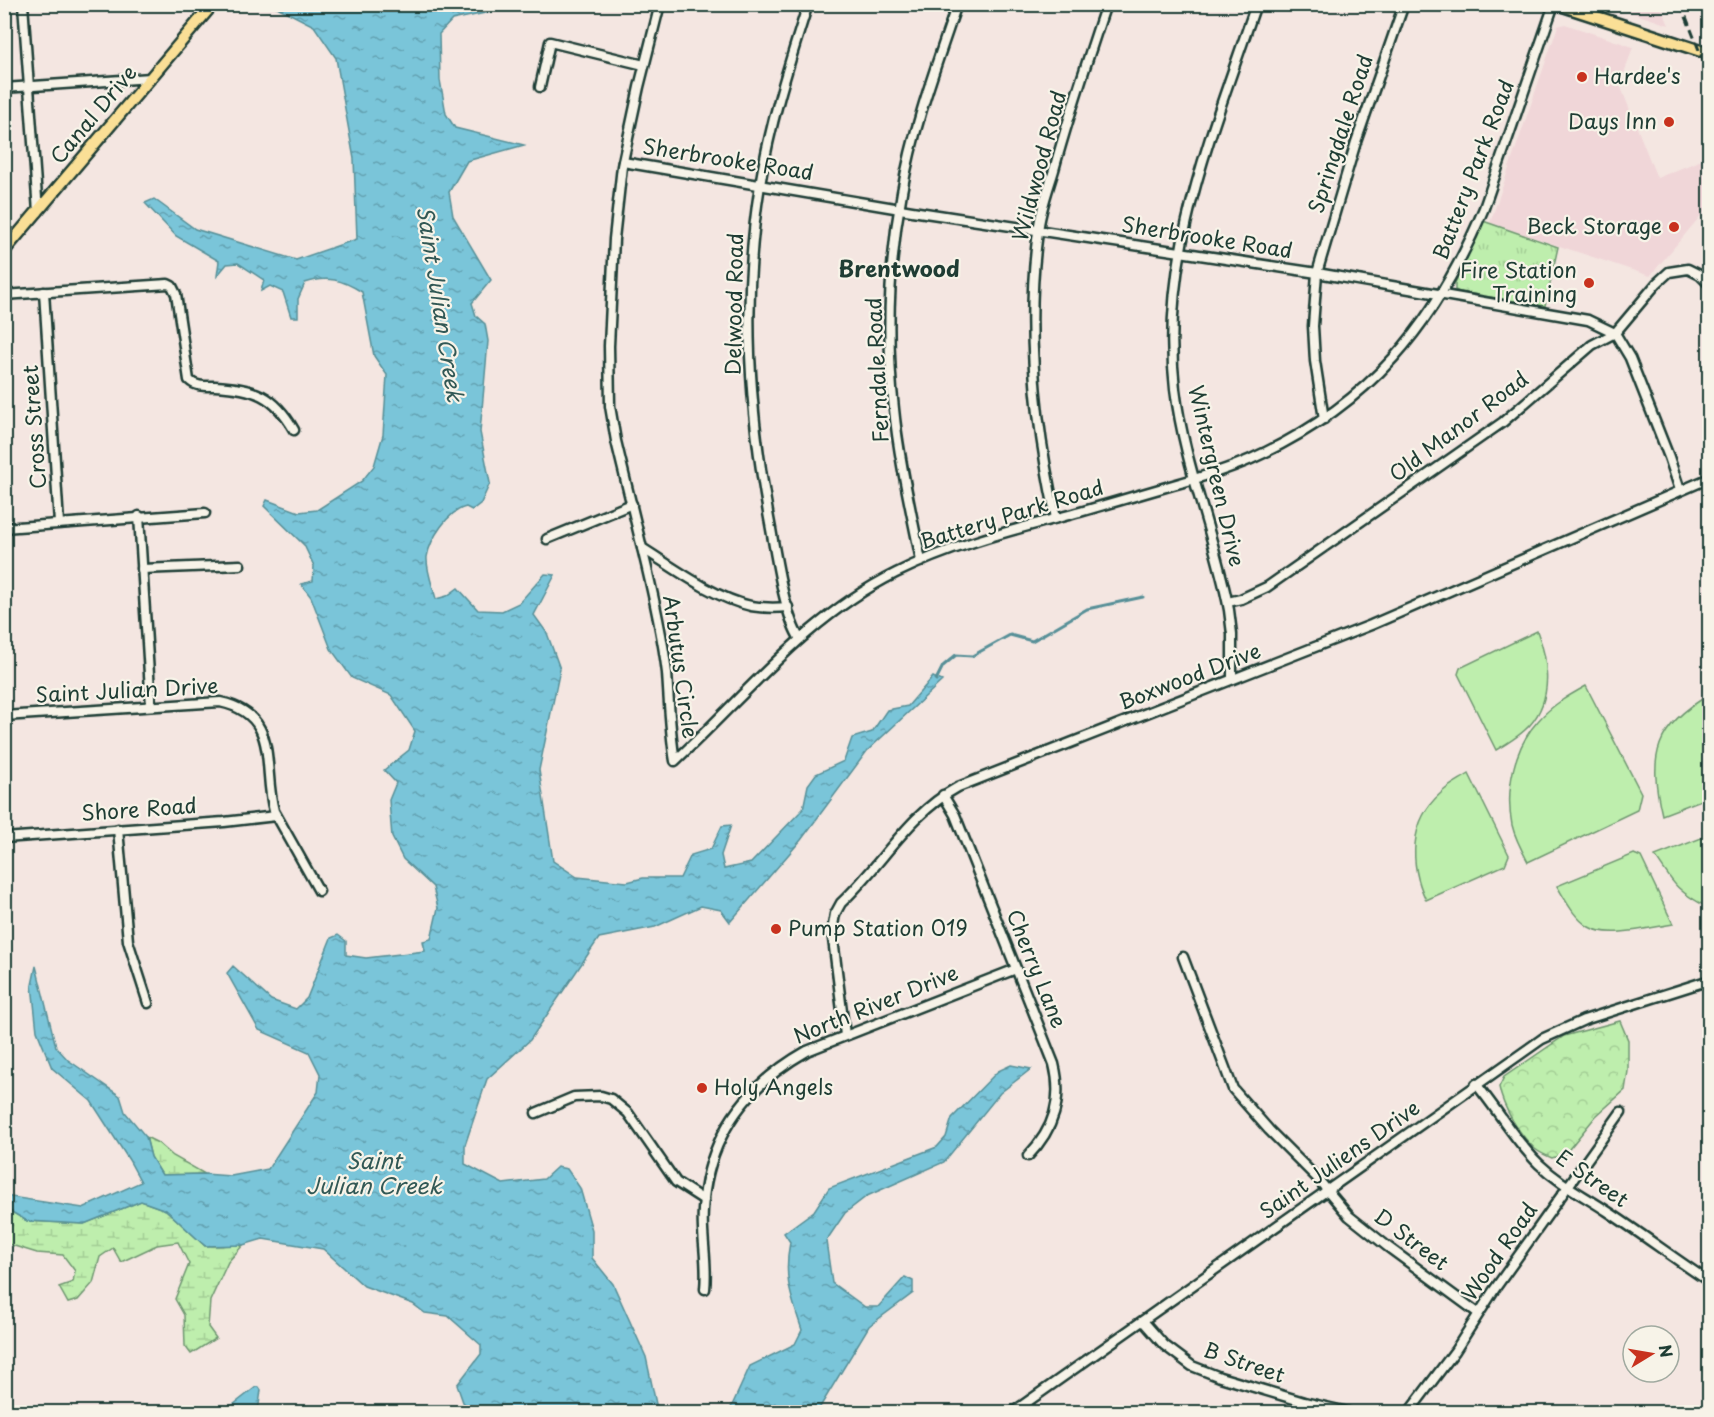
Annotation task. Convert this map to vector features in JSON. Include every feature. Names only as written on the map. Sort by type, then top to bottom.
[{"type":"main road","name":"Canal Drive","points":[[4,251],[213,4]]},
{"type":"main road","points":[[1556,4],[1704,52]]},
{"type":"street","points":[[23,4],[38,212]]},
{"type":"street","points":[[660,4],[623,162],[614,239],[609,390],[616,441],[642,548],[738,603],[788,607],[792,625],[800,639]]},
{"type":"street","name":"Delwood Road","points":[[788,607],[776,558],[754,433],[750,372],[750,279],[760,184],[781,93],[808,4]]},
{"type":"street","name":"Ferndale Road","points":[[921,561],[900,453],[893,399],[892,276],[900,208],[911,151],[957,4]]},
{"type":"street","name":"Wildwood Road","points":[[1056,518],[1041,437],[1033,364],[1032,312],[1038,230],[1064,134],[1106,4]]},
{"type":"street","name":"Wintergreen Drive","points":[[1232,680],[1232,634],[1227,602],[1182,433],[1175,389],[1174,296],[1180,251],[1193,193],[1256,4]]},
{"type":"street","name":"Springdale Road","points":[[1324,419],[1315,361],[1313,326],[1317,273],[1350,161],[1404,4]]},
{"type":"street","name":"Battery Park Road","points":[[800,639],[840,606],[892,575],[921,561],[1004,532],[1194,479],[1250,460],[1285,443],[1324,419],[1366,387],[1421,326],[1443,293],[1472,237],[1556,4]]},
{"type":"street","points":[[540,87],[550,42],[644,65]]},
{"type":"street","points":[[4,88],[151,78]]},
{"type":"street","name":"Sherbrooke Road","points":[[623,162],[1443,293],[1572,316],[1588,320],[1615,333]]},
{"type":"street","name":"Old Manor Road","points":[[1227,602],[1241,599],[1267,587],[1489,433],[1592,345],[1615,333],[1669,272],[1684,269],[1696,272],[1710,285]]},
{"type":"street","points":[[4,295],[168,284],[175,291],[187,375],[193,384],[243,389],[262,395],[284,414],[294,430]]},
{"type":"street","name":"Cross Street","points":[[44,292],[59,523]]},
{"type":"street","points":[[1615,333],[1630,358],[1680,490]]},
{"type":"street","name":"Boxwood Drive","points":[[845,1035],[832,931],[836,914],[841,903],[911,823],[944,795],[969,783],[1371,625],[1710,478]]},
{"type":"street","points":[[547,539],[632,504]]},
{"type":"street","points":[[4,528],[139,516],[205,513]]},
{"type":"street","points":[[139,516],[151,706]]},
{"type":"street","name":"Arbutus Circle","points":[[642,548],[665,661],[675,761],[800,639]]},
{"type":"street","points":[[142,569],[240,565]]},
{"type":"street","name":"Saint Julian Drive","points":[[4,716],[220,702],[231,704],[247,712],[260,727],[266,741],[270,798],[276,816],[319,891]]},
{"type":"street","name":"Cherry Lane","points":[[944,795],[955,815],[1053,1064],[1058,1102],[1050,1128],[1028,1156]]},
{"type":"street","name":"Shore Road","points":[[4,837],[224,822],[276,816]]},
{"type":"street","points":[[118,829],[128,941],[136,972],[148,1003]]},
{"type":"street","name":"D Street","points":[[1182,957],[1233,1089],[1269,1130],[1317,1178],[1349,1216],[1388,1248],[1478,1313]]},
{"type":"street","name":"North River Drive","points":[[705,1289],[706,1266],[702,1229],[704,1200],[712,1164],[720,1141],[734,1115],[748,1096],[791,1060],[845,1035],[1016,969]]},
{"type":"street","name":"Saint Juliens Drive","points":[[1013,1413],[1542,1039],[1584,1020],[1710,980]]},
{"type":"street","name":"E Street","points":[[1476,1084],[1520,1145],[1540,1166],[1567,1188],[1605,1210],[1708,1279]]},
{"type":"street","points":[[536,1113],[574,1096],[601,1096],[611,1099],[628,1113],[676,1182],[704,1200]]},
{"type":"street","name":"Wood Road","points":[[1409,1413],[1455,1351],[1478,1313],[1621,1112]]},
{"type":"street","name":"B Street","points":[[1143,1321],[1164,1345],[1192,1366],[1220,1377],[1348,1413]]},
{"type":"shaded area","points":[[1608,5],[1660,5],[1669,25]]},
{"type":"shaded area","points":[[1565,24],[1633,47],[1620,85],[1657,178],[1709,157],[1709,206],[1650,276],[1490,223],[1558,26]]},
{"type":"green space","points":[[1483,221],[1558,247],[1545,306],[1455,290],[1455,283]]},
{"type":"green space","points":[[1537,631],[1544,655],[1547,680],[1542,704],[1526,729],[1496,750],[1458,674],[1460,668]]},
{"type":"green space","points":[[1586,686],[1641,793],[1637,810],[1528,862],[1515,835],[1510,812],[1511,784],[1517,756],[1530,731],[1543,715],[1560,701]]},
{"type":"green space","points":[[1709,695],[1709,797],[1662,815],[1656,776],[1656,759],[1660,744],[1677,719]]},
{"type":"green space","points":[[1469,774],[1509,855],[1505,865],[1426,900],[1420,886],[1415,858],[1418,830],[1430,804],[1447,788]]},
{"type":"green space","points":[[1709,835],[1709,908],[1678,887],[1655,856]]},
{"type":"green space","points":[[1634,854],[1641,857],[1673,924],[1618,932],[1607,932],[1589,927],[1575,914],[1557,886]]},
{"type":"green space","points":[[1620,1021],[1628,1040],[1628,1071],[1625,1090],[1596,1116],[1565,1154],[1552,1158],[1539,1152],[1523,1136],[1508,1112],[1499,1087],[1504,1077],[1564,1036]]},
{"type":"green space","points":[[146,1137],[205,1174],[162,1175],[151,1157]]},
{"type":"green space","points":[[141,1201],[166,1210],[205,1246],[243,1245],[228,1262],[210,1301],[208,1327],[216,1338],[191,1354],[185,1346],[184,1315],[175,1299],[189,1264],[178,1242],[157,1245],[121,1262],[113,1248],[100,1257],[93,1283],[78,1300],[68,1303],[59,1287],[73,1282],[75,1271],[63,1255],[37,1253],[5,1241],[5,1208],[27,1221],[84,1224]]},
{"type":"water","name":"Saint Julian Creek","points":[[273,5],[499,5],[490,12],[452,20],[439,34],[440,80],[446,114],[455,128],[524,145],[467,161],[449,192],[453,216],[491,280],[472,303],[476,316],[485,324],[488,341],[480,432],[490,483],[481,503],[472,510],[466,507],[459,510],[441,527],[432,542],[427,562],[436,599],[447,596],[458,588],[478,610],[502,611],[519,603],[545,574],[555,575],[534,615],[547,633],[560,669],[539,770],[553,861],[577,877],[627,882],[643,878],[680,878],[691,855],[711,849],[722,826],[731,825],[721,855],[724,869],[751,863],[803,809],[808,785],[816,774],[844,761],[852,738],[872,732],[887,710],[908,706],[933,677],[942,681],[867,751],[801,840],[730,922],[721,910],[701,906],[655,927],[599,938],[530,1040],[487,1079],[465,1145],[465,1164],[503,1184],[544,1179],[557,1167],[567,1169],[580,1188],[592,1230],[592,1258],[613,1284],[646,1357],[656,1404],[661,1412],[473,1412],[463,1402],[457,1385],[481,1354],[481,1345],[448,1316],[425,1313],[413,1304],[364,1286],[323,1249],[263,1239],[243,1245],[205,1246],[166,1210],[141,1201],[84,1224],[27,1221],[5,1208],[5,1196],[83,1208],[141,1182],[91,1101],[52,1068],[37,1031],[32,985],[36,966],[56,1047],[68,1060],[120,1096],[125,1112],[146,1137],[151,1157],[162,1175],[231,1176],[268,1169],[318,1092],[320,1074],[309,1052],[259,1030],[227,973],[233,966],[271,1000],[296,1009],[307,998],[331,938],[338,935],[346,941],[346,955],[366,958],[425,951],[423,941],[431,939],[438,908],[433,887],[403,859],[392,837],[389,800],[396,783],[384,770],[409,750],[415,731],[391,695],[352,678],[331,649],[311,597],[301,584],[313,581],[314,566],[304,545],[264,506],[267,500],[299,512],[317,510],[362,481],[374,466],[383,435],[387,375],[374,356],[362,292],[335,280],[321,279],[305,283],[298,299],[298,317],[291,317],[283,292],[270,286],[261,291],[264,280],[238,263],[227,264],[217,276],[219,261],[176,236],[145,203],[154,199],[195,229],[296,260],[357,239],[354,159],[336,58],[314,26]]},
{"type":"water","points":[[1011,1065],[1031,1069],[1000,1093],[944,1162],[867,1196],[845,1213],[826,1241],[832,1283],[865,1307],[878,1307],[905,1277],[913,1281],[913,1293],[869,1326],[817,1412],[729,1412],[750,1366],[795,1344],[802,1330],[789,1287],[787,1266],[790,1242],[784,1233],[814,1211],[829,1188],[937,1147],[946,1137],[952,1118],[998,1071]]},
{"type":"water","points":[[256,1387],[261,1390],[258,1412],[224,1412]]},
{"type":"waterway","points":[[936,680],[943,666],[956,655],[972,656],[1010,635],[1032,641],[1087,609],[1143,597]]},
{"type":"railway","points":[[1681,4],[1710,78]]},
{"type":"place","name":"Hardee's","points":[[1582,77]]},
{"type":"place","name":"Days Inn","points":[[1669,122]]},
{"type":"place","name":"Beck Storage","points":[[1674,227]]},
{"type":"place","name":"Fire Station Training","points":[[1589,283]]},
{"type":"place","name":"Pump Station 019","points":[[776,929]]},
{"type":"place","name":"Holy Angels","points":[[702,1088]]},
{"type":"district","name":"Brentwood","points":[[899,269]]}]
